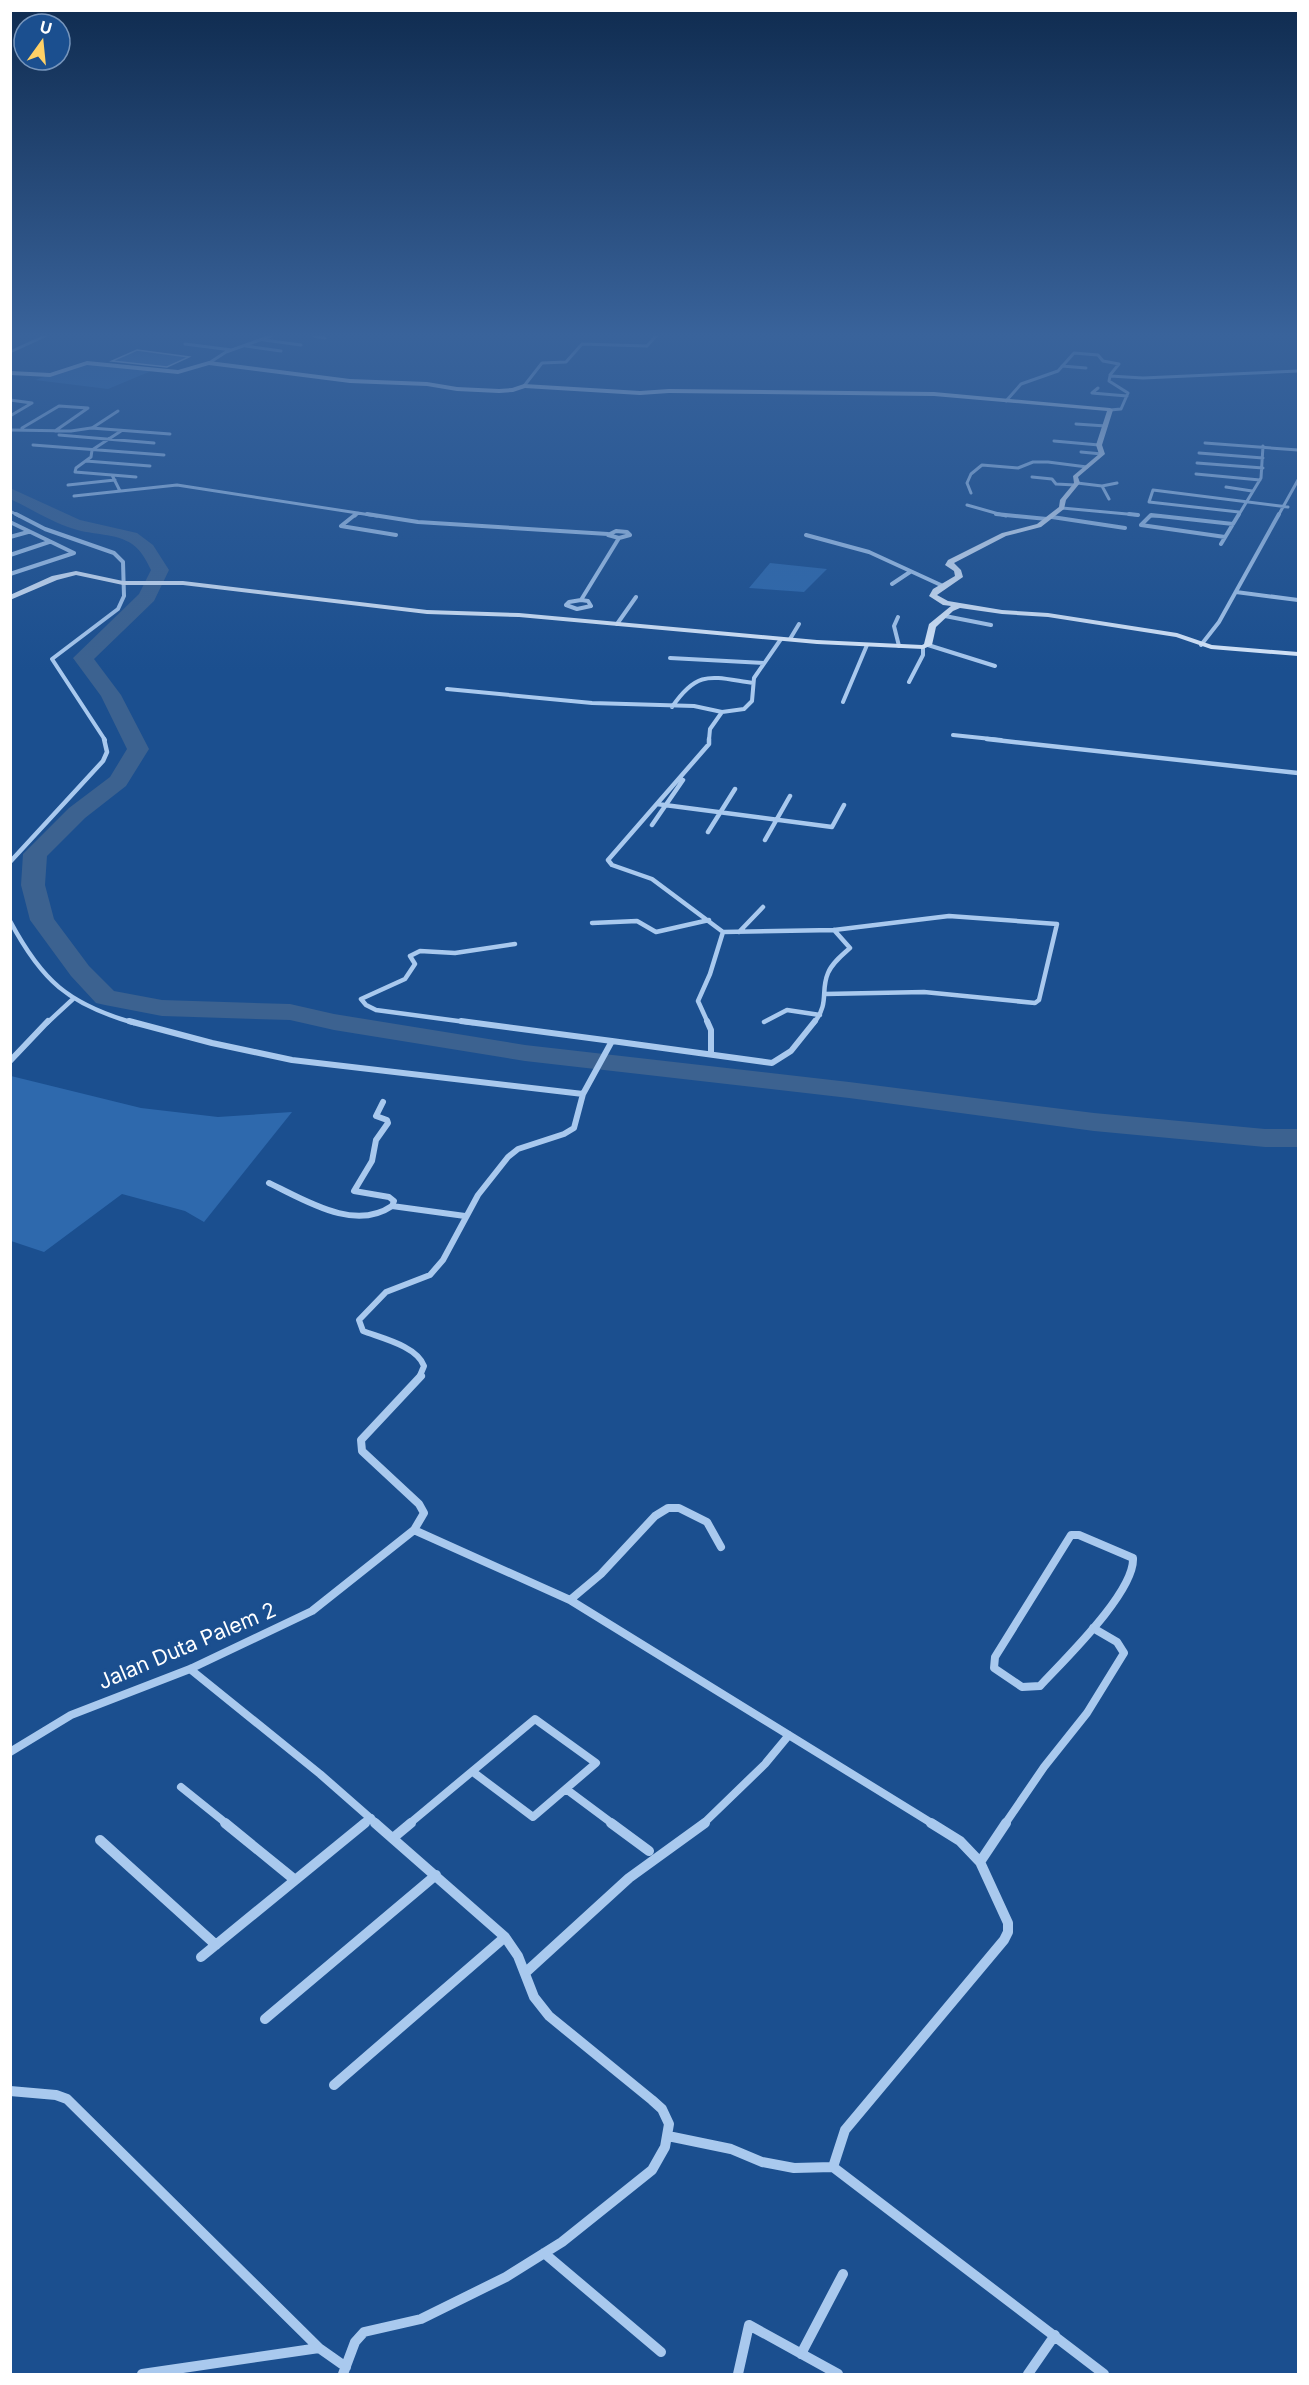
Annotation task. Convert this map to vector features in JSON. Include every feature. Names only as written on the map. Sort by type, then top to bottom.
[{"type":"street","points":[[60,447],[164,455]]},
{"type":"street","points":[[96,447],[92,450],[91,457],[76,468],[75,472],[136,477]]},
{"type":"street","points":[[1100,447],[1102,454]]},
{"type":"street","points":[[1221,544],[1260,480],[1263,468],[1263,447]]},
{"type":"street","points":[[1267,447],[1299,450]]},
{"type":"street","points":[[1081,452],[1102,454]]},
{"type":"street","points":[[1199,453],[1263,458]]},
{"type":"street","points":[[1102,454],[1087,467],[1080,469],[1076,475],[1076,484],[1063,500],[1062,508],[1037,527],[1004,534],[955,559],[949,565],[957,570],[959,577],[933,596],[939,601],[960,605],[1176,635],[1201,645],[1299,654]]},
{"type":"street","points":[[86,460],[150,466]]},
{"type":"street","points":[[971,493],[967,483],[969,477],[978,467],[986,464],[1019,468],[1038,462],[1087,467]]},
{"type":"street","points":[[1197,463],[1263,468]]},
{"type":"street","points":[[1197,474],[1260,480]]},
{"type":"street","points":[[69,484],[114,477]]},
{"type":"street","points":[[114,477],[120,491]]},
{"type":"street","points":[[1032,477],[1052,479],[1056,484],[1102,486],[1117,483]]},
{"type":"street","points":[[1201,645],[1219,622],[1286,507],[1299,480]]},
{"type":"street","points":[[74,496],[177,484],[418,522],[608,534],[620,531],[630,534],[619,538],[608,534]]},
{"type":"street","points":[[1102,486],[1109,499]]},
{"type":"street","points":[[1226,488],[1252,491]]},
{"type":"street","points":[[1239,512],[1149,502],[1153,490],[1286,507]]},
{"type":"street","points":[[967,505],[985,512],[1125,528]]},
{"type":"street","points":[[1062,508],[1138,515]]},
{"type":"street","points":[[10,511],[45,529],[114,553],[125,562],[124,598],[118,609],[52,659],[99,727],[106,745],[106,755],[88,779],[10,862]]},
{"type":"street","points":[[358,513],[341,526],[396,534]]},
{"type":"street","points":[[1225,537],[1141,525],[1151,515],[1233,524]]},
{"type":"street","points":[[10,522],[74,553],[10,574]]},
{"type":"street","points":[[10,537],[29,531]]},
{"type":"street","points":[[806,534],[869,552],[944,586]]},
{"type":"street","points":[[581,600],[619,538]]},
{"type":"street","points":[[10,555],[49,542]]},
{"type":"street","points":[[892,584],[910,572]]},
{"type":"street","points":[[10,598],[70,573],[125,583],[180,583],[427,612],[490,613],[785,639],[867,645],[926,646],[995,666]]},
{"type":"street","points":[[1236,592],[1299,600]]},
{"type":"street","points":[[617,624],[636,597]]},
{"type":"street","points":[[581,600],[588,601],[591,606],[577,609],[567,606],[567,603],[581,600]]},
{"type":"street","points":[[909,682],[923,655],[932,626],[950,609],[960,605]]},
{"type":"street","points":[[572,620],[577,609]]},
{"type":"street","points":[[945,616],[991,625]]},
{"type":"street","points":[[898,617],[894,626],[899,646]]},
{"type":"street","points":[[447,689],[549,699],[704,707],[722,712],[747,707],[752,701],[753,683],[764,663],[799,624]]},
{"type":"street","points":[[843,702],[867,645]]},
{"type":"street","points":[[670,658],[764,663]]},
{"type":"street","points":[[672,707],[688,685],[697,681],[719,679],[753,683]]},
{"type":"street","points":[[722,712],[710,729],[709,744],[609,858],[609,863],[652,879],[723,932],[834,930],[949,916],[1057,924],[1039,1000],[1035,1004],[924,992],[825,994]]},
{"type":"street","points":[[953,735],[1299,773]]},
{"type":"street","points":[[652,825],[682,780]]},
{"type":"street","points":[[708,832],[735,789]]},
{"type":"street","points":[[765,840],[790,796]]},
{"type":"street","points":[[657,804],[832,827],[844,805]]},
{"type":"street","points":[[739,932],[763,907]]},
{"type":"street","points":[[592,923],[637,921],[656,932],[709,920]]},
{"type":"street","points":[[10,921],[39,968],[73,999],[128,1022],[257,1054],[583,1094]]},
{"type":"street","points":[[515,944],[455,953],[417,952],[410,956],[415,964],[405,979],[361,999],[366,1005],[376,1010],[772,1064],[791,1051],[820,1015],[825,1004],[827,974],[833,964],[849,948],[834,930]]},
{"type":"street","points":[[711,1054],[711,1030],[698,1001],[710,974],[723,932]]},
{"type":"street","points":[[10,1061],[33,1035],[73,999]]},
{"type":"street","points":[[764,1022],[787,1010],[820,1015]]},
{"type":"street","points":[[612,1041],[583,1094],[574,1128],[564,1134],[518,1149],[494,1173],[465,1216],[443,1260],[430,1275],[386,1292],[359,1320],[360,1328],[419,1357],[424,1368],[421,1376],[361,1440],[360,1446],[362,1451],[419,1504],[424,1513],[414,1530],[570,1600],[960,1842],[980,1862],[1008,1923],[1008,1932],[1004,1940],[845,2130],[833,2167]]},
{"type":"street","points":[[269,1183],[312,1204],[356,1215],[380,1216],[394,1202],[389,1197],[354,1191],[372,1161],[376,1140],[388,1123],[387,1120],[376,1116],[382,1102]]},
{"type":"street","points":[[392,1206],[465,1216]]},
{"type":"street","points":[[570,1600],[601,1574],[655,1516],[668,1508],[679,1508],[707,1522],[721,1547]]},
{"type":"street","name":"Jalan Duta Palem 2","points":[[10,1752],[70,1715],[190,1669],[312,1611],[414,1530]]},
{"type":"street","points":[[1071,1535],[1079,1535],[1130,1555],[1134,1561],[1125,1585],[1093,1628],[1040,1686],[1022,1687],[994,1668],[995,1657],[1071,1535]]},
{"type":"street","points":[[980,1862],[1044,1767],[1087,1713],[1123,1656],[1122,1648],[1117,1642],[1093,1628]]},
{"type":"street","points":[[10,2091],[56,2095],[67,2099],[344,2371],[355,2342],[364,2332],[421,2319],[506,2277],[562,2242],[652,2170],[665,2147],[669,2136],[669,2124],[662,2109],[549,2016],[534,1997],[518,1956],[505,1936],[320,1774],[190,1669]]},
{"type":"street","points":[[393,1838],[535,1719],[596,1762],[533,1817],[473,1772]]},
{"type":"street","points":[[525,1973],[629,1878],[705,1823],[765,1764],[789,1735]]},
{"type":"street","points":[[181,1787],[295,1880]]},
{"type":"street","points":[[566,1789],[650,1851]]},
{"type":"street","points":[[201,1957],[371,1818]]},
{"type":"street","points":[[100,1840],[216,1945]]},
{"type":"street","points":[[265,2019],[436,1875]]},
{"type":"street","points":[[334,2085],[505,1936]]},
{"type":"street","points":[[669,2136],[730,2148],[773,2164],[795,2168],[833,2167],[1104,2374]]},
{"type":"street","points":[[544,2253],[661,2352]]},
{"type":"street","points":[[801,2354],[843,2274]]},
{"type":"street","points":[[738,2374],[749,2325],[838,2374]]},
{"type":"street","points":[[1028,2374],[1055,2335]]},
{"type":"street","points":[[142,2374],[319,2348]]},
{"type":"shaded area","points":[[770,563],[827,569],[804,592],[749,588]]},
{"type":"shaded area","points":[[11,1076],[141,1108],[218,1117],[292,1112],[204,1222],[185,1211],[122,1194],[44,1252],[11,1241]]},
{"type":"waterway","points":[[10,493],[74,524],[123,534],[139,541],[147,548],[160,570],[147,597],[83,658],[111,695],[138,749],[118,781],[77,813],[35,854],[33,885],[42,920],[80,971],[105,997],[162,1008],[290,1012],[334,1022],[525,1053],[849,1090],[1094,1122],[1265,1138],[1298,1138]]}]
